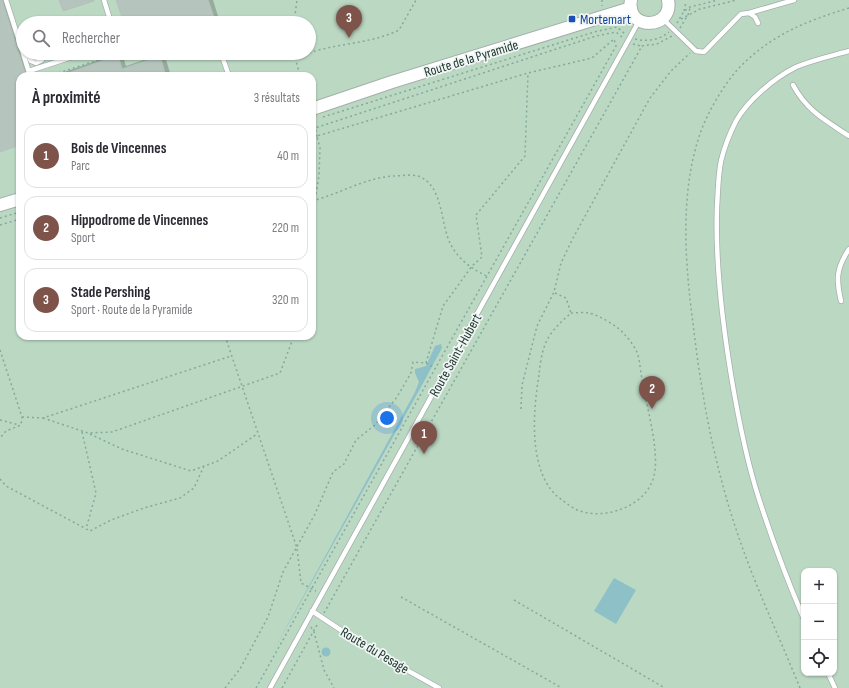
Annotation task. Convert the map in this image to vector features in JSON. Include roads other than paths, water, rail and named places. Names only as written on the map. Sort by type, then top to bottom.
[{"type":"street","points":[[631,4],[634,16],[639,21],[652,23],[662,18],[668,7],[668,0]]},
{"type":"street","name":"Route de la Pyramide","points":[[316,116],[392,82],[631,4]]},
{"type":"street","points":[[0,204],[16,200]]},
{"type":"lane","points":[[6,0],[16,31]]},
{"type":"lane","points":[[104,0],[109,16]]},
{"type":"lane","points":[[662,18],[694,49],[704,52],[741,14],[749,14],[794,0]]},
{"type":"lane","points":[[749,14],[755,17],[758,23]]},
{"type":"lane","name":"Route Saint-Hubert","points":[[270,688],[639,21]]},
{"type":"lane","points":[[801,610],[759,499],[745,446],[735,396],[724,330],[718,266],[717,223],[719,174],[721,160],[737,120],[750,102],[763,90],[796,67],[849,51]]},
{"type":"lane","points":[[25,60],[29,72]]},
{"type":"lane","points":[[30,60],[36,63],[42,60]]},
{"type":"lane","points":[[35,72],[66,60]]},
{"type":"lane","points":[[223,60],[228,72]]},
{"type":"lane","points":[[793,85],[800,97],[810,109],[849,136]]},
{"type":"lane","points":[[841,302],[837,282],[838,272],[849,249]]},
{"type":"lane","name":"Route du Pesage","points":[[312,611],[322,616],[370,650],[439,688]]},
{"type":"lane","points":[[829,676],[835,688]]},
{"type":"water","points":[[441,344],[442,348],[421,387],[270,657],[415,392],[419,382],[415,369],[426,366],[435,346]]},
{"type":"water","points":[[614,578],[636,590],[616,624],[594,611]]},
{"type":"water","points":[[324,648],[328,648],[330,652],[328,656],[324,656],[322,654],[322,650]]},
{"type":"place","name":"Mortemart","points":[[572,19]]},
{"type":"place","name":"Stade Pershing","points":[[349,38]]},
{"type":"place","name":"Hippodrome de Vincennes","points":[[652,409]]},
{"type":"place","name":"Bois de Vincennes","points":[[424,454]]}]
